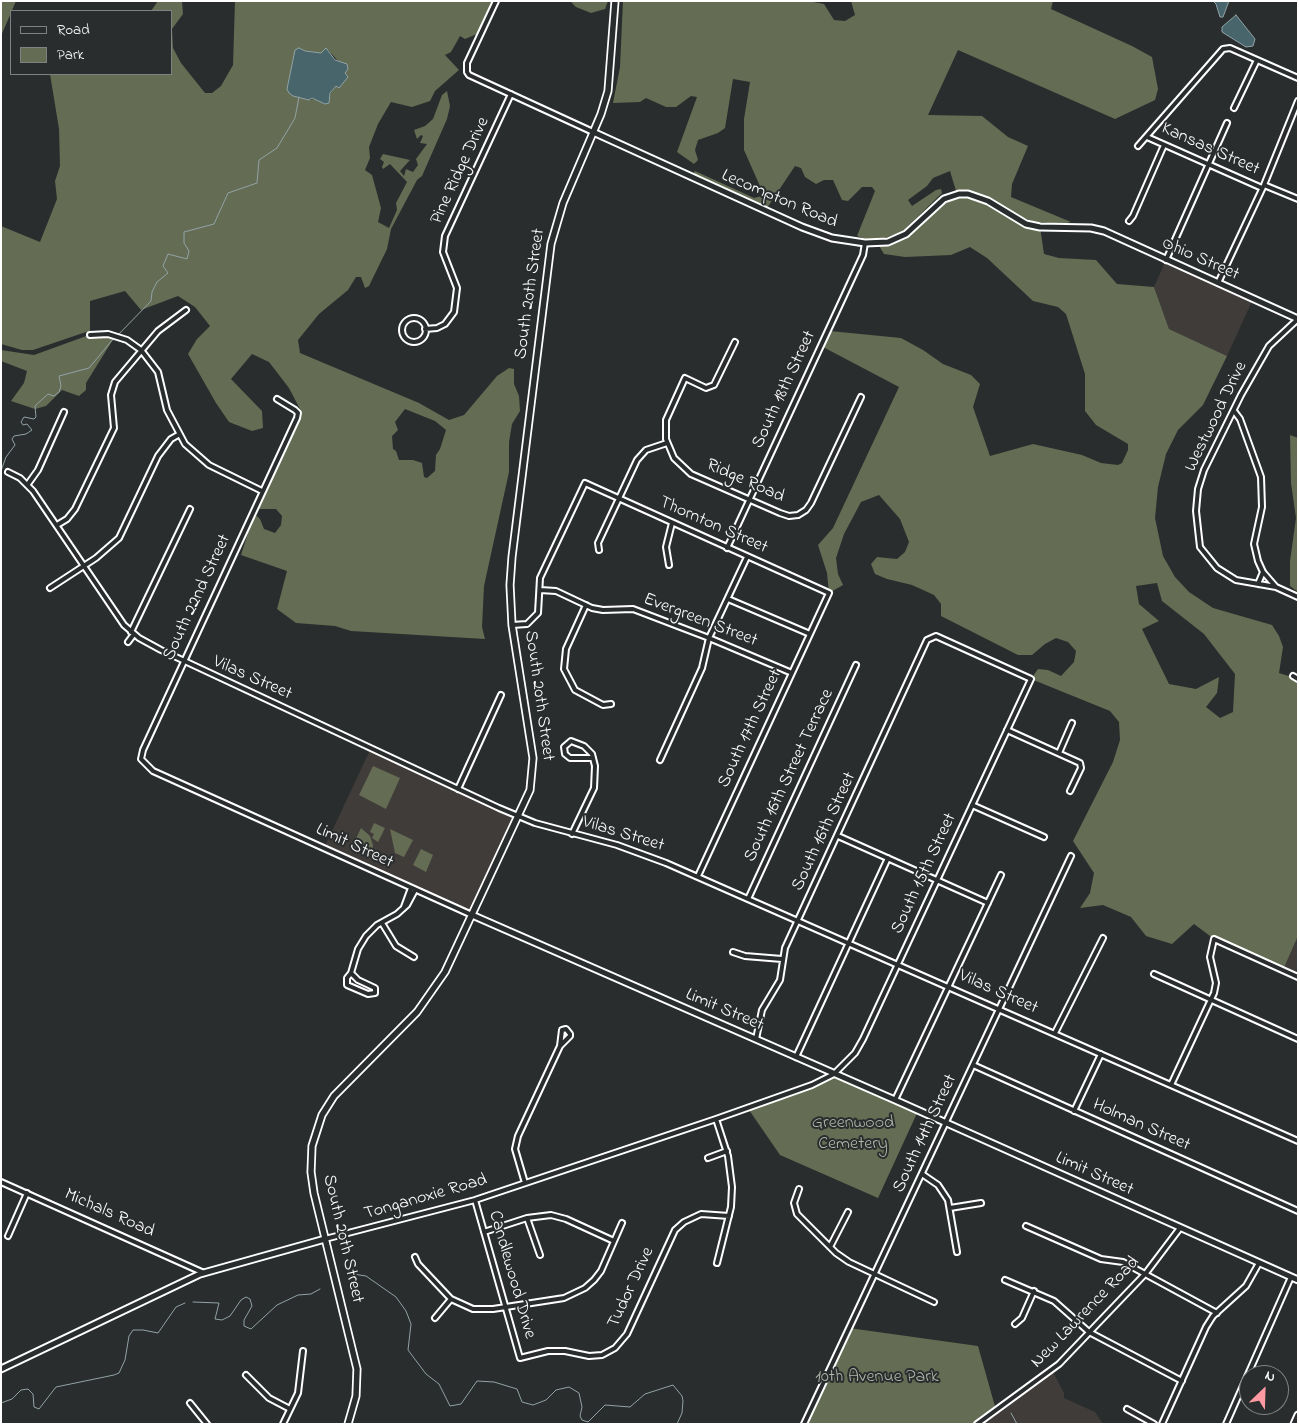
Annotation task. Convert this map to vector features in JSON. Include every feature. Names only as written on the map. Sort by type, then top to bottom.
[{"type":"main road","name":"South 20th Street","points":[[348,1424],[356,1396],[357,1369],[325,1239],[311,1172],[312,1146],[322,1115],[340,1088],[423,1004],[445,972],[530,790],[533,758],[512,626],[510,585],[512,557],[551,244],[563,202],[593,132],[608,91],[615,1]]},
{"type":"street","name":"Lecompton Road","points":[[496,1],[467,63],[466,67],[469,75],[819,234],[878,244],[898,239],[944,199],[959,194],[977,196],[1026,224],[1040,227],[1091,228]]},
{"type":"street","points":[[1138,146],[1222,49],[1226,48],[1298,78]]},
{"type":"street","points":[[1234,108],[1256,60]]},
{"type":"street","name":"Pine Ridge Drive","points":[[425,329],[437,328],[445,324],[454,312],[457,288],[443,252],[445,236],[511,94]]},
{"type":"street","points":[[1218,283],[1263,186],[1298,101]]},
{"type":"street","points":[[1166,260],[1228,123]]},
{"type":"street","name":"Kansas Street","points":[[1147,137],[1209,165],[1298,199]]},
{"type":"street","points":[[1129,221],[1133,216],[1164,145]]},
{"type":"street","name":"Ohio Street","points":[[1091,228],[1104,231],[1298,319]]},
{"type":"street","name":"South 18th Street","points":[[727,548],[863,255],[864,243]]},
{"type":"street","points":[[57,525],[67,519],[75,509],[114,428],[111,394],[115,382],[158,330],[186,310]]},
{"type":"street","name":"Pine Ridge Drive","points":[[412,318],[422,321],[425,329],[423,337],[413,342],[407,339],[402,330],[406,321],[412,318]]},
{"type":"street","name":"Westwood Drive","points":[[1298,319],[1269,346],[1234,411],[1204,470],[1198,489],[1196,510],[1198,540],[1203,553],[1225,575],[1246,583],[1276,587],[1298,597]]},
{"type":"street","points":[[90,334],[113,335],[127,340],[141,350],[158,372],[165,406],[178,434],[192,451],[209,466],[262,491]]},
{"type":"street","points":[[599,550],[598,544],[637,460],[646,450],[667,443],[666,420],[685,378],[706,388],[714,385],[735,342]]},
{"type":"street","name":"Ridge Road","points":[[667,443],[674,458],[684,469],[749,500],[789,516],[798,515],[806,510],[861,397]]},
{"type":"street","name":"South 22nd Street","points":[[142,762],[143,750],[298,413],[277,399]]},
{"type":"street","points":[[1234,411],[1240,418],[1261,477],[1262,507],[1254,544],[1263,572],[1276,587]]},
{"type":"street","points":[[28,484],[38,470],[64,412]]},
{"type":"street","points":[[50,588],[119,538],[158,456],[171,439],[178,434]]},
{"type":"street","name":"Vilas Street","points":[[8,472],[28,484],[118,618],[132,633],[184,662],[519,817],[642,853],[698,876],[1298,1141]]},
{"type":"street","name":"Thornton Street","points":[[540,590],[540,578],[585,483],[830,593]]},
{"type":"street","points":[[128,642],[190,509]]},
{"type":"street","points":[[670,565],[666,547],[672,523]]},
{"type":"street","points":[[660,760],[702,668],[709,638],[747,557]]},
{"type":"street","points":[[1258,584],[1263,572]]},
{"type":"street","points":[[512,626],[527,624],[538,613],[540,590]]},
{"type":"street","name":"Evergreen Street","points":[[540,590],[556,591],[586,605],[603,610],[634,609],[792,673]]},
{"type":"street","name":"South 17th Street","points":[[698,876],[830,593]]},
{"type":"street","points":[[728,599],[810,634]]},
{"type":"street","points":[[586,605],[566,649],[564,669],[575,690],[603,705],[611,704]]},
{"type":"street","name":"South 15th Street","points":[[834,1074],[855,1053],[1031,679],[936,636],[929,637]]},
{"type":"street","name":"South 16th Street","points":[[756,1039],[762,1010],[780,980],[782,959],[798,921],[929,637]]},
{"type":"street","name":"South 16th Street Terrace","points":[[748,899],[856,665]]},
{"type":"street","points":[[1293,676],[1298,678]]},
{"type":"street","points":[[458,789],[501,695]]},
{"type":"street","points":[[1059,753],[1072,723]]},
{"type":"street","points":[[1007,730],[1080,763],[1081,768],[1070,791]]},
{"type":"street","points":[[572,834],[594,788],[593,758],[584,746],[571,741],[564,747],[567,756],[578,759],[593,758]]},
{"type":"street","name":"Limit Street","points":[[142,762],[153,771],[413,889],[895,1100],[1298,1280]]},
{"type":"street","points":[[972,805],[1044,837]]},
{"type":"street","points":[[838,836],[988,903]]},
{"type":"street","name":"South 14th Street","points":[[804,1424],[1071,856]]},
{"type":"street","points":[[796,1057],[888,858]]},
{"type":"street","points":[[895,1100],[1001,875]]},
{"type":"street","points":[[351,973],[358,980],[375,988],[375,993],[368,994],[347,985],[347,978],[351,973],[358,949],[366,936],[403,908],[413,889]]},
{"type":"street","points":[[382,923],[396,946],[414,957]]},
{"type":"street","points":[[1055,1034],[1103,938]]},
{"type":"street","points":[[1171,1085],[1211,999],[1216,983],[1210,957],[1214,939],[1298,977]]},
{"type":"street","points":[[733,952],[745,956],[765,956],[782,959]]},
{"type":"street","points":[[1154,974],[1298,1039]]},
{"type":"street","points":[[525,1183],[515,1149],[518,1136],[560,1046]]},
{"type":"street","points":[[1074,1111],[1101,1054]]},
{"type":"street","name":"Holman Street","points":[[973,1065],[1298,1211]]},
{"type":"street","name":"Tonganoxie Road","points":[[1,1369],[204,1273],[475,1200],[716,1119],[812,1085],[834,1074]]},
{"type":"street","points":[[716,1119],[726,1151],[732,1187],[729,1216],[717,1263]]},
{"type":"street","points":[[708,1158],[726,1151]]},
{"type":"street","points":[[922,1174],[930,1178],[944,1192],[950,1208],[958,1252]]},
{"type":"street","name":"Michals Road","points":[[1,1182],[204,1273]]},
{"type":"street","points":[[800,1190],[794,1203],[795,1210],[842,1258],[934,1302]]},
{"type":"street","points":[[8,1236],[27,1193]]},
{"type":"street","name":"Candlewood Drive","points":[[475,1200],[520,1358]]},
{"type":"street","points":[[950,1208],[981,1203]]},
{"type":"street","points":[[830,1247],[848,1212]]},
{"type":"street","points":[[484,1232],[542,1214],[558,1216],[614,1242]]},
{"type":"street","name":"Tudor Drive","points":[[520,1358],[548,1351],[589,1356],[602,1355],[615,1348],[627,1334],[675,1230],[684,1222],[701,1214],[729,1216]]},
{"type":"street","points":[[527,1218],[540,1255]]},
{"type":"street","points":[[415,1258],[418,1264],[451,1299],[472,1309],[483,1310],[564,1298],[585,1288],[601,1270],[622,1223]]},
{"type":"street","points":[[1026,1226],[1093,1256],[1116,1259],[1146,1273],[1216,1314]]},
{"type":"street","name":"New Lawrence Road","points":[[977,1424],[1047,1375],[1146,1273],[1180,1228]]},
{"type":"street","points":[[1162,1424],[1206,1327],[1216,1314],[1246,1286],[1259,1263]]},
{"type":"street","points":[[1226,1424],[1291,1277]]},
{"type":"street","points":[[1005,1280],[1059,1304],[1089,1332],[1182,1381]]},
{"type":"street","points":[[1015,1324],[1022,1318],[1034,1292]]},
{"type":"street","points":[[435,1318],[451,1299]]},
{"type":"street","points":[[284,1424],[298,1393],[303,1350]]},
{"type":"street","points":[[246,1375],[269,1398],[290,1409]]},
{"type":"street","points":[[190,1403],[207,1424]]},
{"type":"street","points":[[1127,1409],[1154,1424]]},
{"type":"street","points":[[1294,1424],[1298,1415]]},
{"type":"shaded area","points":[[1166,260],[1253,299],[1227,356],[1169,329],[1154,287]]},
{"type":"shaded area","points":[[371,748],[519,817],[472,915],[324,848]]},
{"type":"shaded area","points":[[1298,936],[1298,977],[1283,970]]},
{"type":"shaded area","points":[[1052,1370],[1064,1393],[1064,1398],[1095,1412],[1103,1424],[977,1424]]},
{"type":"green space","points":[[1,1],[16,1],[12,10],[10,10],[10,15],[1,36]]},
{"type":"green space","points":[[158,1],[182,1],[183,14],[172,29],[172,10],[152,10]]},
{"type":"green space","points":[[235,1],[493,1],[477,34],[465,39],[460,36],[451,52],[445,55],[459,70],[435,91],[430,101],[412,107],[391,102],[378,124],[369,147],[370,158],[365,170],[372,175],[381,208],[378,222],[389,228],[397,210],[396,203],[407,182],[390,164],[383,169],[384,162],[380,159],[383,154],[410,160],[400,171],[404,176],[406,169],[413,172],[418,165],[416,159],[427,144],[420,143],[423,136],[421,135],[417,139],[414,130],[425,126],[433,119],[442,95],[447,91],[450,106],[447,119],[422,176],[417,180],[391,229],[387,249],[369,286],[365,288],[361,277],[356,277],[348,290],[319,314],[298,340],[300,353],[419,403],[449,420],[464,415],[497,376],[509,368],[514,369],[514,384],[519,396],[520,411],[512,424],[509,442],[509,472],[484,586],[482,627],[485,639],[351,631],[335,626],[296,623],[277,609],[287,571],[241,555],[253,517],[257,516],[260,519],[264,529],[275,533],[281,525],[282,516],[276,509],[259,509],[302,413],[289,388],[269,362],[252,354],[231,379],[262,411],[263,428],[252,431],[229,422],[188,354],[197,339],[210,326],[195,307],[178,296],[141,310],[125,291],[90,301],[90,334],[114,338],[86,383],[86,390],[79,396],[62,390],[46,406],[35,409],[11,401],[24,383],[27,371],[1,361],[1,350],[34,355],[89,335],[89,331],[33,350],[22,350],[1,344],[1,226],[40,242],[57,199],[55,181],[60,166],[59,129],[50,75],[172,75],[172,29],[173,48],[181,63],[205,93],[212,93],[221,86],[233,65]],"holes":[[[299,48],[305,51],[320,53],[328,50],[339,62],[339,88],[336,85],[329,96],[309,100]],[[405,409],[435,421],[446,430],[436,455],[435,471],[427,478],[424,477],[422,463],[413,460],[399,460],[396,451],[393,449],[392,436],[398,430],[395,422]]]},
{"type":"green space","points":[[570,1],[608,1],[605,9],[591,13],[576,7]]},
{"type":"green space","points":[[623,1],[808,1],[824,4],[834,20],[845,21],[855,15],[851,1],[1053,1],[1051,9],[1152,57],[1158,89],[1155,100],[1115,119],[958,50],[928,115],[982,116],[1008,137],[1028,146],[1012,184],[1011,197],[1071,222],[1062,224],[1035,222],[1021,217],[987,197],[956,191],[950,171],[933,178],[927,186],[908,200],[912,206],[936,190],[941,189],[942,193],[902,232],[879,240],[868,240],[857,236],[875,191],[872,187],[862,187],[848,201],[842,200],[833,180],[824,180],[816,184],[805,177],[801,168],[795,166],[767,208],[693,174],[695,171],[754,198],[762,196],[763,193],[744,150],[744,119],[750,82],[733,79],[725,128],[718,133],[698,140],[695,150],[698,160],[694,164],[677,152],[697,97],[691,96],[676,107],[666,107],[646,98],[640,102],[613,103],[620,67]]},
{"type":"green space","points":[[951,196],[977,196],[1026,224],[1040,227],[1044,254],[1059,258],[1096,260],[1117,284],[1154,287],[1169,329],[1227,356],[1203,405],[1178,430],[1166,454],[1158,487],[1155,518],[1163,556],[1175,577],[1189,592],[1213,608],[1272,625],[1283,647],[1279,673],[1298,679],[1298,936],[1283,970],[1214,939],[1194,924],[1172,944],[1146,936],[1131,917],[1103,905],[1080,908],[1090,893],[1094,873],[1073,841],[1113,762],[1120,740],[1119,722],[1110,711],[1031,679],[1038,669],[1048,670],[1061,676],[1074,662],[1076,651],[1068,642],[1056,638],[1032,655],[1018,655],[941,616],[941,604],[934,595],[912,585],[875,574],[871,564],[877,557],[897,559],[905,552],[909,542],[900,519],[879,495],[861,502],[844,534],[836,558],[838,574],[843,585],[829,593],[827,573],[818,545],[833,528],[899,387],[823,347],[830,331],[901,338],[943,364],[971,375],[980,384],[973,407],[990,456],[1033,444],[1082,455],[1101,463],[1118,465],[1122,463],[1128,450],[1128,444],[1096,425],[1085,411],[1085,374],[1066,314],[1058,307],[1033,301],[987,258],[970,247],[951,255],[905,257],[884,254],[878,244],[898,239]],"holes":[[[1157,583],[1162,601],[1204,634],[1235,674],[1233,712],[1220,718],[1206,707],[1217,693],[1219,677],[1196,689],[1169,684],[1142,629],[1159,621],[1139,604],[1136,586]]]},
{"type":"green space","points":[[1290,435],[1298,438],[1298,592],[1290,586],[1290,561],[1296,518],[1291,483]]},
{"type":"green space","points":[[373,766],[400,778],[386,809],[359,795]]},
{"type":"green space","points":[[374,823],[385,828],[378,842],[372,838],[374,834],[370,832]]},
{"type":"green space","points":[[361,828],[370,836],[373,845],[371,857],[354,849],[353,845]]},
{"type":"green space","points":[[390,829],[413,840],[404,857],[395,853]]},
{"type":"green space","points":[[421,849],[433,855],[426,872],[413,865]]},
{"type":"green space","name":"Greenwood Cemetery","points":[[834,1074],[918,1111],[878,1198],[780,1155],[747,1107],[812,1085]]},
{"type":"green space","name":"10th Avenue Park","points":[[849,1328],[978,1346],[996,1410],[977,1424],[807,1424]]},
{"type":"water","points":[[1213,1],[1229,1],[1223,17],[1220,17],[1216,4]]},
{"type":"water","points":[[1236,15],[1255,39],[1253,46],[1246,47],[1222,32],[1222,27]]},
{"type":"water","points":[[299,48],[305,51],[321,53],[326,48],[335,60],[347,64],[348,69],[345,73],[348,77],[339,88],[336,86],[330,93],[329,103],[325,104],[312,98],[309,100],[293,96],[289,93],[287,89],[295,50]]},
{"type":"waterway","points":[[117,336],[151,301],[152,292],[157,282],[168,273],[163,266],[168,254],[187,259],[189,251],[184,243],[184,232],[214,224],[228,193],[257,183],[259,160],[277,148],[295,118],[299,97]]},
{"type":"waterway","points":[[1,471],[6,457],[15,445],[12,439],[14,436],[26,434],[32,430],[27,424],[23,425],[21,422],[24,417],[34,419],[36,417],[35,406],[48,394],[54,396],[59,392],[61,386],[59,376],[89,368],[114,338]]},
{"type":"waterway","points":[[353,1274],[366,1276],[396,1297],[406,1311],[411,1324],[408,1350],[426,1374],[439,1384],[450,1406],[461,1404],[477,1381],[494,1382],[517,1389],[522,1402],[533,1405],[546,1400],[556,1390],[569,1387],[579,1393],[582,1407],[580,1416],[582,1420],[588,1422],[605,1405],[630,1407],[645,1394],[673,1385],[682,1396],[683,1401],[682,1413],[677,1424]]},
{"type":"waterway","points":[[193,1302],[219,1303],[215,1319],[222,1320],[230,1316],[241,1300],[246,1297],[250,1299],[252,1306],[244,1320],[244,1326],[251,1329],[277,1305],[298,1295],[311,1294],[320,1289]]},
{"type":"waterway","points":[[1,1403],[12,1399],[21,1390],[28,1389],[33,1394],[34,1407],[39,1409],[56,1387],[119,1373],[125,1360],[129,1336],[133,1330],[158,1333],[176,1307],[185,1303]]},
{"type":"waterway","points":[[1011,1413],[1017,1424]]}]
